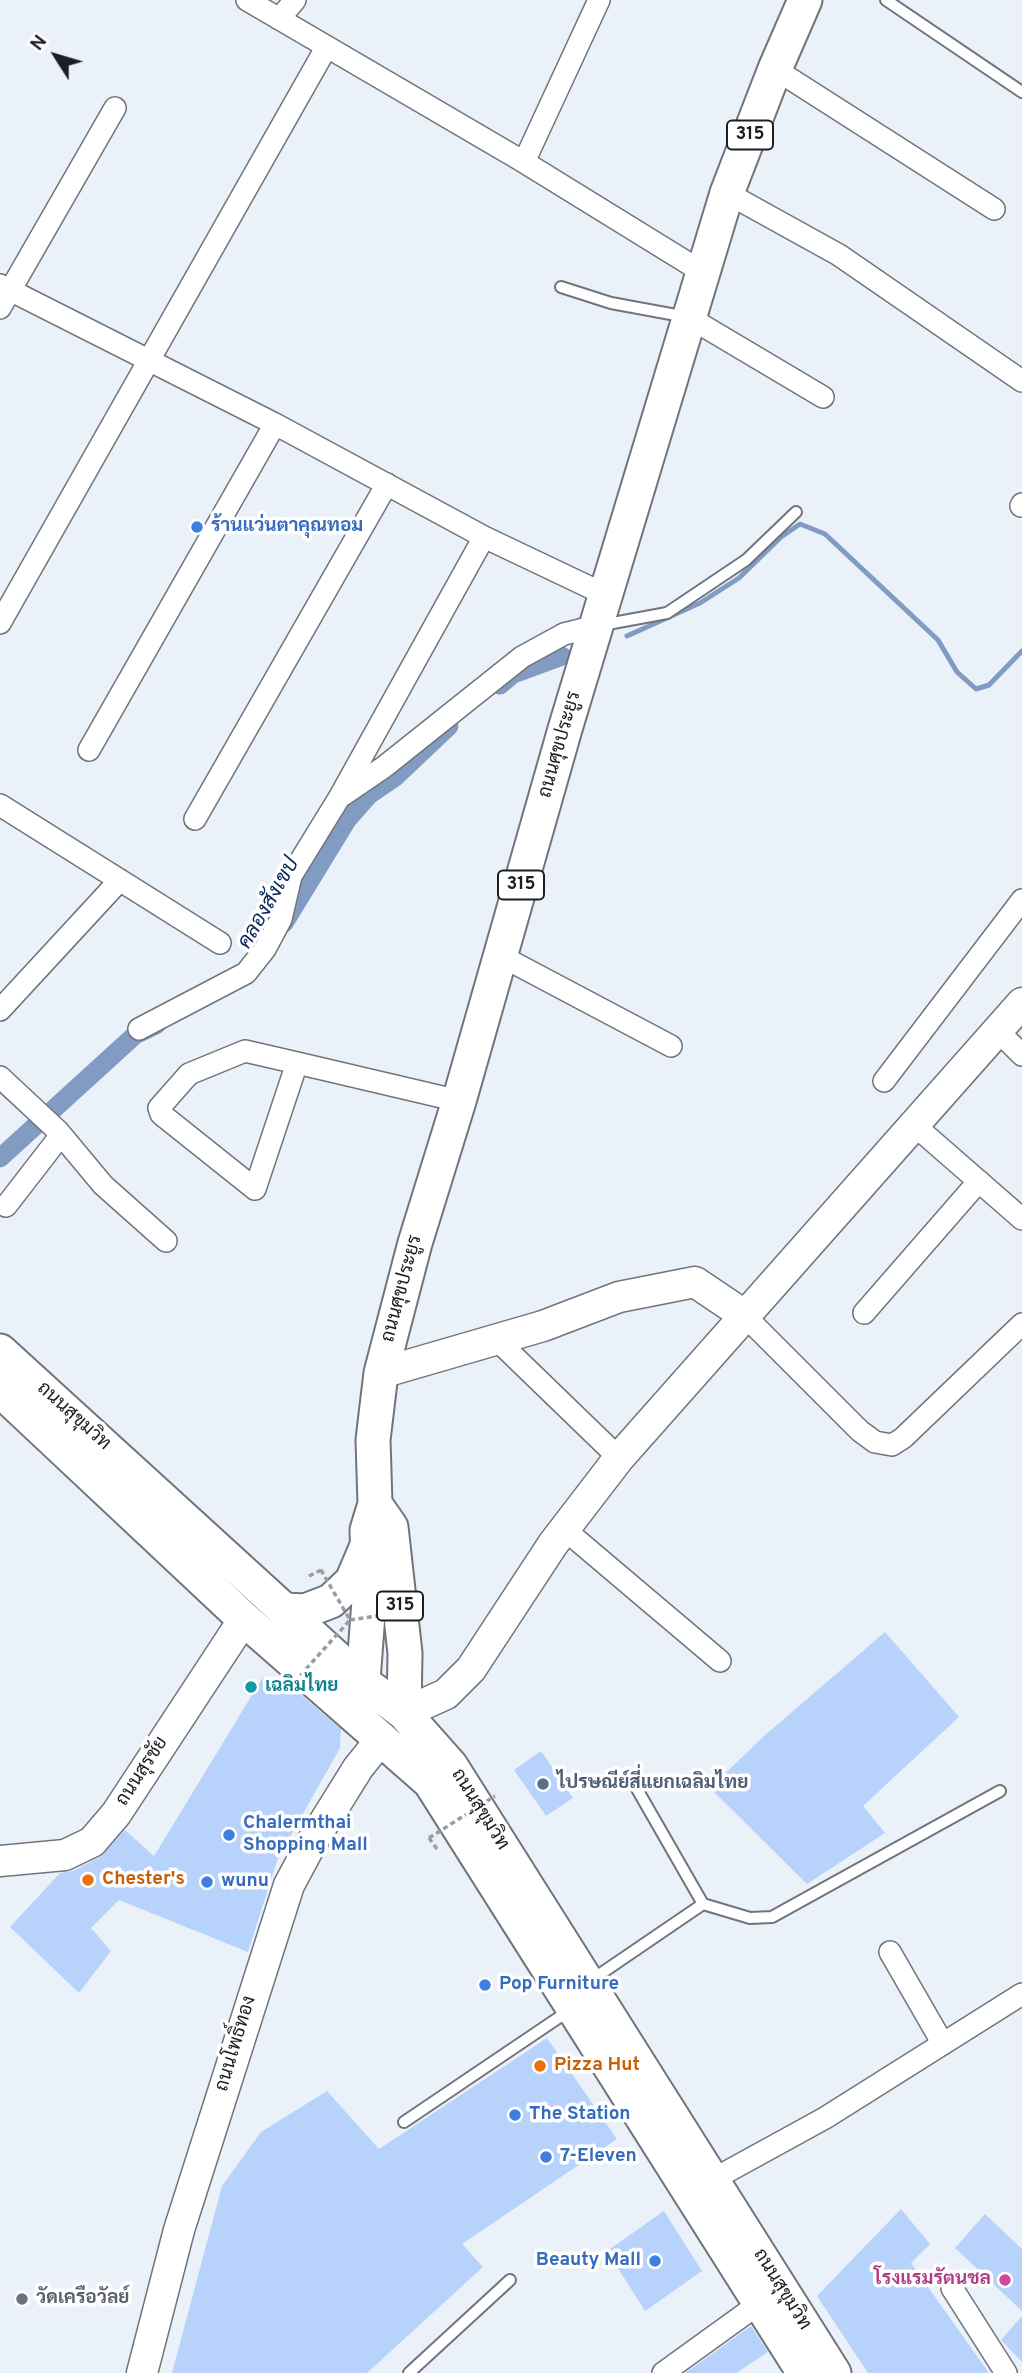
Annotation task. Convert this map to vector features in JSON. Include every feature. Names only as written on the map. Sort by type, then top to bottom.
[{"type":"main road","name":"ถนนศุขประยูร","points":[[372,1729],[363,1682],[369,1601],[367,1530],[375,1504],[373,1440],[381,1373],[415,1243],[459,1101],[601,610],[727,194],[775,69],[806,0]]},
{"type":"main road","name":"ถนนสุขุมวิท","points":[[0,1351],[363,1682],[404,1713],[451,1766],[580,1995],[760,2304],[804,2373]]},
{"type":"main road","name":"ถนนสุขุมวิท","points":[[2,1395],[244,1619],[430,1782],[712,2180],[834,2373]]},
{"type":"main road","name":"ถนนศุขประยูร","points":[[375,1504],[391,1527],[405,1653],[404,1713]]},
{"type":"main road","points":[[285,1610],[305,1611],[331,1601],[352,1581],[367,1547]]},
{"type":"main road","points":[[372,1729],[404,1713]]},
{"type":"street","points":[[247,0],[524,162],[704,273]]},
{"type":"street","points":[[279,19],[295,0]]},
{"type":"street","points":[[524,162],[599,0]]},
{"type":"street","points":[[0,623],[326,48]]},
{"type":"street","points":[[775,69],[994,209]]},
{"type":"street","points":[[115,108],[3,294],[149,360],[387,484],[484,537],[601,610],[522,657],[394,760],[339,798]]},
{"type":"street","points":[[727,194],[839,255],[1022,381]]},
{"type":"street","points":[[690,318],[823,397]]},
{"type":"street","points":[[89,750],[275,425]]},
{"type":"street","points":[[195,819],[387,484]]},
{"type":"street","points":[[139,1028],[246,973],[265,948],[281,919],[291,876],[339,798],[484,537]]},
{"type":"street","points":[[0,805],[220,943]]},
{"type":"street","points":[[0,1010],[120,880]]},
{"type":"street","points":[[884,1081],[1022,900]]},
{"type":"street","points":[[501,956],[671,1046]]},
{"type":"street","points":[[404,1713],[446,1694],[471,1669],[564,1529],[619,1458],[1022,1003]]},
{"type":"street","points":[[997,1030],[1022,1055]]},
{"type":"street","points":[[297,1063],[255,1189],[161,1114],[159,1108],[189,1074],[245,1051],[297,1063],[459,1101]]},
{"type":"street","points":[[0,1077],[60,1133],[103,1185],[166,1241]]},
{"type":"street","points":[[913,1124],[1022,1219]]},
{"type":"street","points":[[6,1206],[60,1133]]},
{"type":"street","points":[[864,1313],[979,1181]]},
{"type":"street","points":[[381,1373],[543,1326],[618,1297],[695,1282],[744,1315],[860,1431],[875,1442],[892,1445],[903,1438],[1022,1324]]},
{"type":"street","points":[[497,1340],[619,1458]]},
{"type":"street","points":[[564,1529],[720,1661]]},
{"type":"street","name":"ถนนสุรชัย","points":[[0,1861],[65,1855],[92,1842],[116,1814],[244,1619]]},
{"type":"street","name":"ถนนโพธิ์ทอง","points":[[142,2373],[179,2230],[289,1885],[358,1768],[372,1729]]},
{"type":"street","points":[[890,1952],[943,2044]]},
{"type":"street","points":[[712,2180],[825,2118],[1022,1994]]},
{"type":"street","points":[[952,2288],[1006,2373]]},
{"type":"street","points":[[663,2373],[760,2304]]},
{"type":"lane","points":[[886,0],[1022,92]]},
{"type":"lane","points":[[561,286],[611,303],[690,318]]},
{"type":"lane","points":[[601,610],[667,613],[746,560],[796,512]]},
{"type":"lane","points":[[637,1789],[703,1904],[750,1918],[772,1917],[1000,1791]]},
{"type":"lane","points":[[404,2122],[703,1904]]},
{"type":"lane","points":[[409,2373],[510,2280]]},
{"type":"path","points":[[309,1576],[321,1570],[350,1620]]},
{"type":"path","points":[[289,1688],[350,1620],[419,1610]]},
{"type":"path","points":[[437,1849],[429,1838],[495,1796]]},
{"type":"building","points":[[885,1632],[959,1717],[863,1806],[885,1833],[807,1884],[710,1788],[764,1736]]},
{"type":"building","name":"Chalermthai Shopping Mall","points":[[263,1677],[293,1688],[341,1729],[340,1748],[278,1858],[248,1952],[119,1900],[91,1928],[111,1951],[79,1993],[10,1927],[60,1873],[73,1871],[100,1857],[125,1830],[154,1856]]},
{"type":"building","name":"ไปรษณีย์สี่แยกเฉลิมไทย","points":[[541,1751],[573,1798],[546,1816],[514,1770]]},
{"type":"building","points":[[547,2038],[617,2139],[462,2244],[483,2267],[367,2373],[172,2373],[222,2186],[261,2132],[327,2091],[379,2149]]},
{"type":"building","points":[[901,2209],[930,2244],[911,2263],[989,2373],[868,2373],[817,2296]]},
{"type":"building","name":"Beauty Mall","points":[[664,2211],[702,2271],[645,2311],[607,2251]]},
{"type":"building","name":"โรงแรมรัตนชล","points":[[985,2214],[1022,2249],[1022,2311],[955,2248]]},
{"type":"building","name":"โรงแรมรัตนชล","points":[[1022,2316],[1022,2362],[1001,2340]]},
{"type":"building","points":[[751,2326],[768,2352],[736,2373],[685,2373]]},
{"type":"waterway","points":[[627,636],[700,603],[739,578],[781,537],[800,524],[825,534],[938,640],[957,672],[976,689],[989,685],[1022,651]]},
{"type":"waterway","name":"คลองสังเขป","points":[[500,685],[513,674],[562,656]]},
{"type":"waterway","name":"คลองสังเขป","points":[[284,923],[347,820],[369,795],[394,778],[449,726]]},
{"type":"waterway","name":"คลองสังเขป","points":[[0,1158],[135,1035],[156,1025]]},
{"type":"place","name":"ร้านแว่นตาคุณทอม","points":[[197,527]]},
{"type":"place","name":"เฉลิมไทย","points":[[251,1687]]},
{"type":"place","name":"ไปรษณีย์สี่แยกเฉลิมไทย","points":[[543,1784]]},
{"type":"place","name":"Chalermthai Shopping Mall","points":[[229,1835]]},
{"type":"place","name":"Chester's","points":[[88,1880]]},
{"type":"place","name":"wunu","points":[[207,1882]]},
{"type":"place","name":"Pop Furniture","points":[[485,1985]]},
{"type":"place","name":"Pizza Hut","points":[[540,2066]]},
{"type":"place","name":"The Station","points":[[515,2115]]},
{"type":"place","name":"7-Eleven","points":[[546,2157]]},
{"type":"place","name":"Beauty Mall","points":[[655,2261]]},
{"type":"place","name":"โรงแรมรัตนชล","points":[[1005,2280]]},
{"type":"place","name":"วัดเครือวัลย์","points":[[22,2299]]}]
